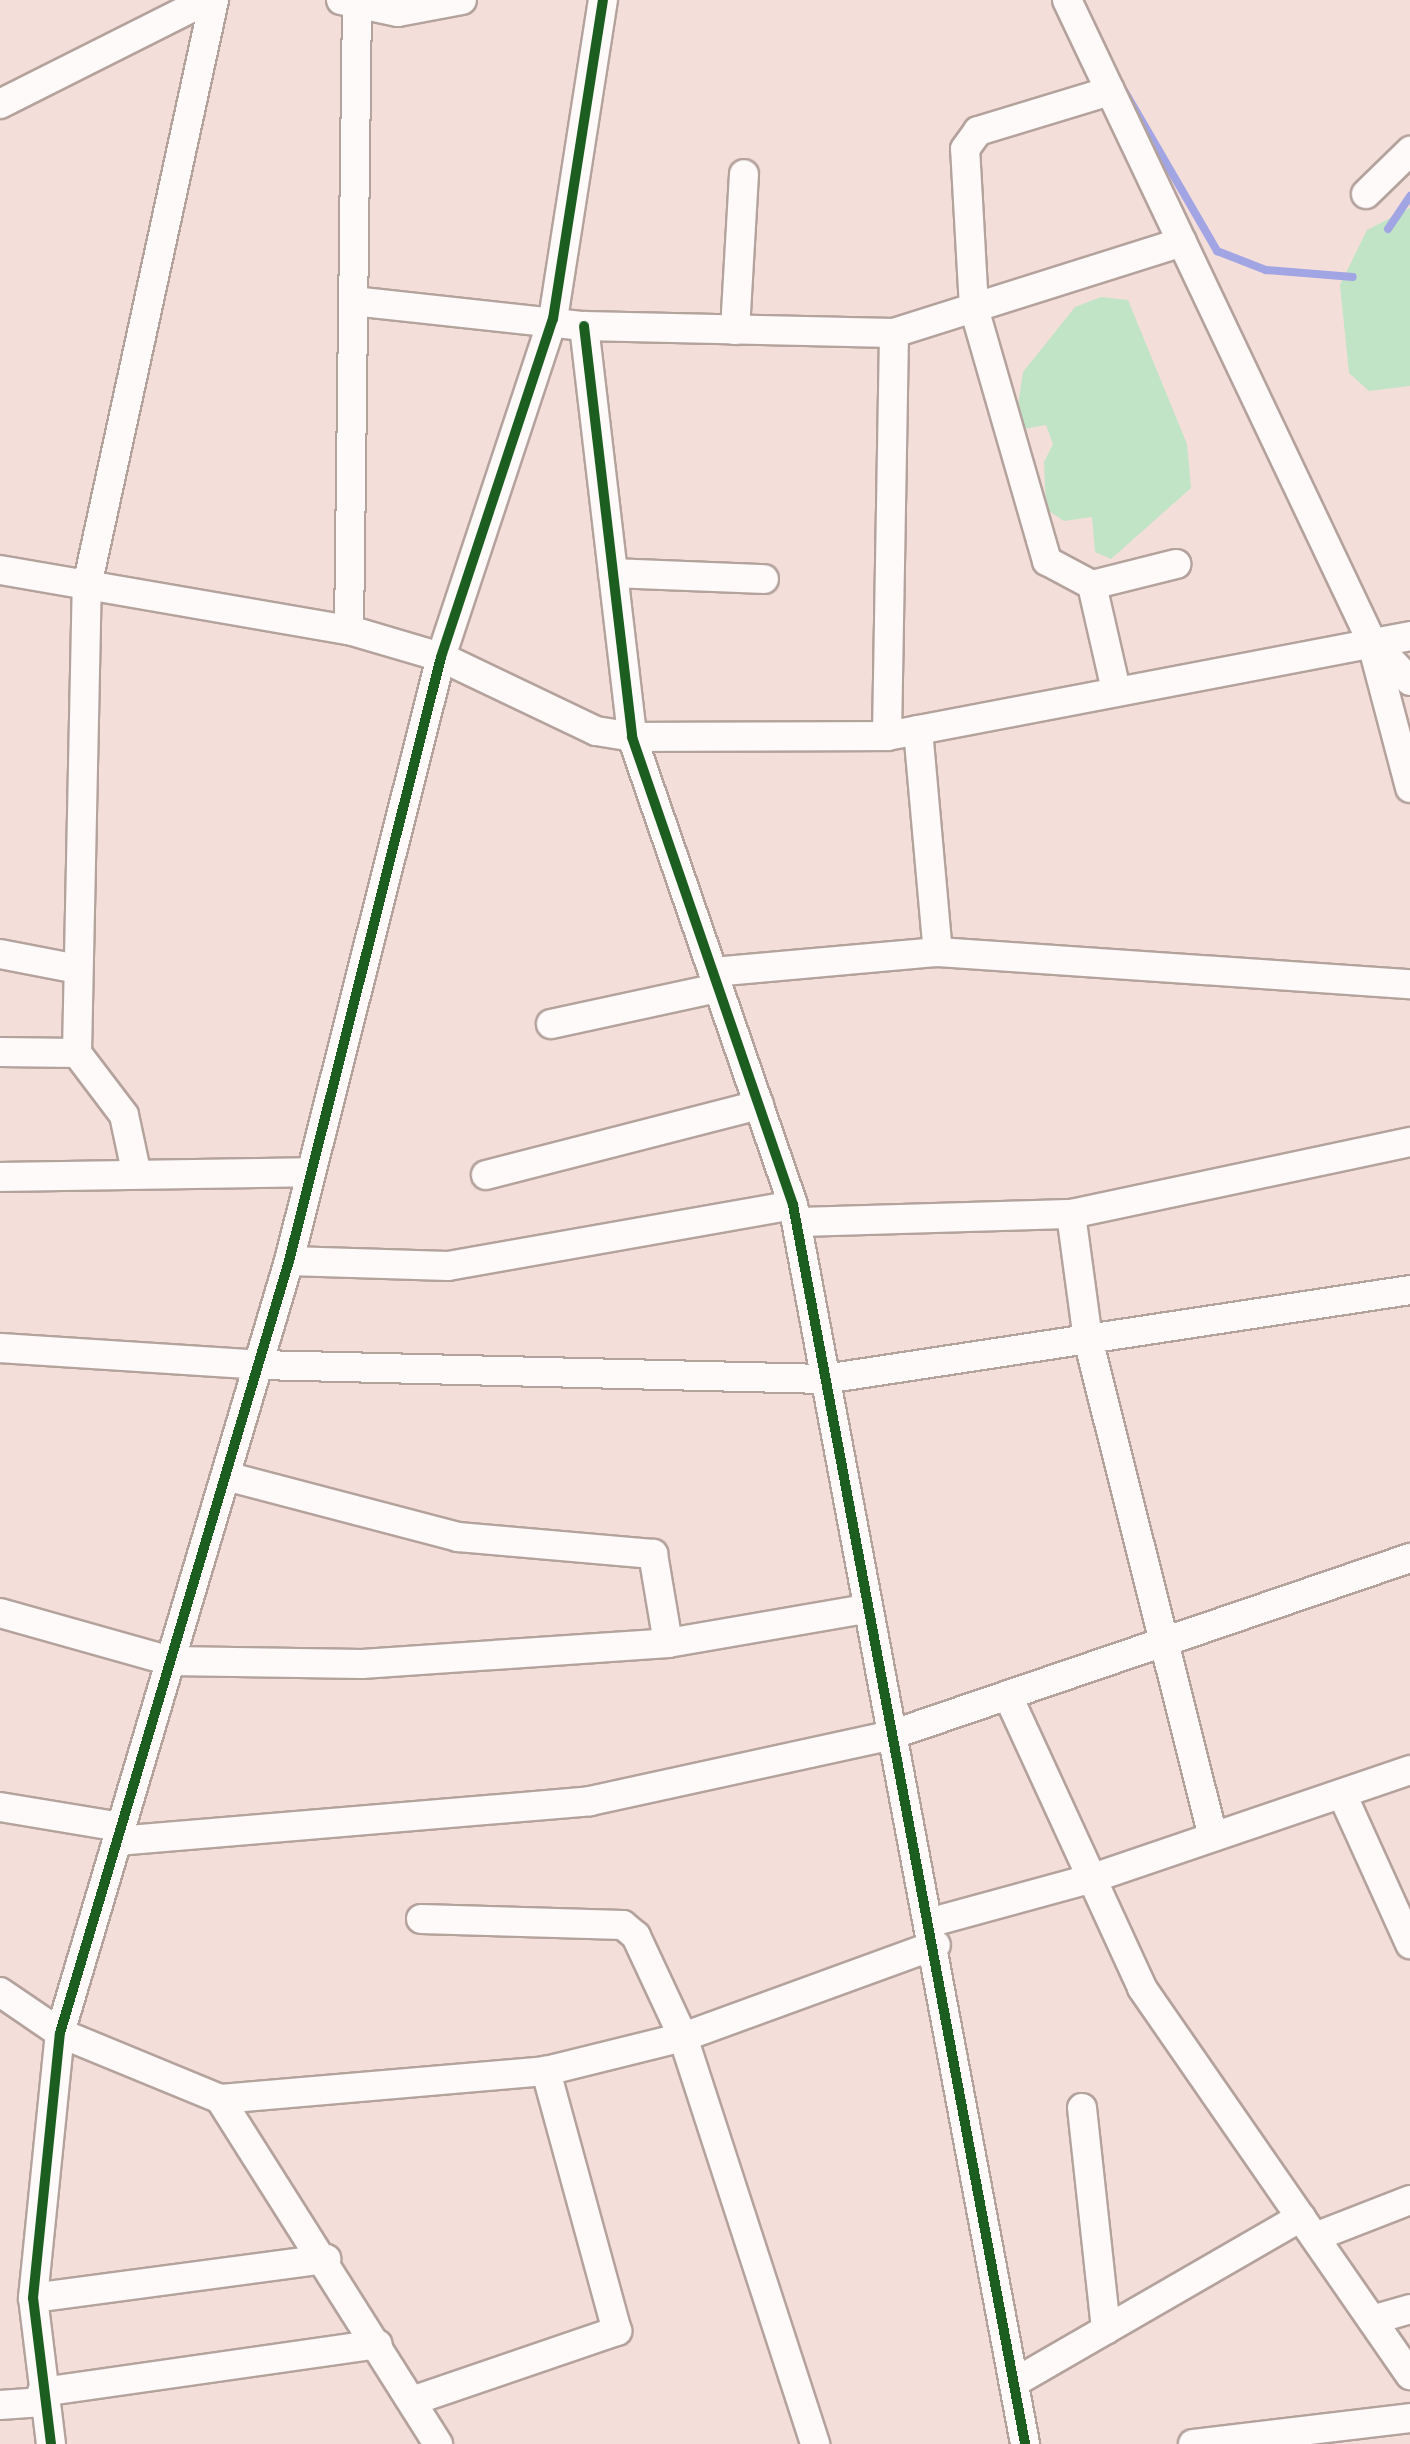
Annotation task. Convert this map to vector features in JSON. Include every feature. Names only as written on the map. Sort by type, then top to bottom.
[{"type":"street","points":[[0,104],[210,0]]},
{"type":"street","points":[[136,1171],[124,1115],[77,1054],[87,586],[210,0]]},
{"type":"street","points":[[349,630],[353,301],[348,2],[398,12],[462,0]]},
{"type":"street","points":[[52,2444],[33,2298],[60,2034],[289,1261],[441,657],[553,318],[603,0]]},
{"type":"street","points":[[1066,0],[1371,640],[1410,788]]},
{"type":"street","points":[[1110,90],[968,138],[974,308],[1047,561],[1092,585],[1176,564]]},
{"type":"street","points":[[1366,194],[1410,151]]},
{"type":"street","points":[[734,330],[744,174]]},
{"type":"street","points":[[353,301],[553,318],[584,326],[894,333],[1182,242]]},
{"type":"street","points":[[584,326],[632,737],[795,1214],[888,1736],[934,1933],[1017,2381],[1025,2444]]},
{"type":"street","points":[[887,736],[894,333]]},
{"type":"street","points":[[0,570],[349,630],[441,657],[596,731],[632,737],[887,736],[1371,640],[1410,636]]},
{"type":"street","points":[[613,573],[764,579]]},
{"type":"street","points":[[1092,585],[1116,690]]},
{"type":"street","points":[[1371,640],[1410,681]]},
{"type":"street","points":[[918,730],[938,952]]},
{"type":"street","points":[[552,1024],[716,980],[938,952],[1410,984]]},
{"type":"street","points":[[0,954],[78,969]]},
{"type":"street","points":[[0,1052],[77,1054]]},
{"type":"street","points":[[486,1175],[759,1105]]},
{"type":"street","points":[[289,1261],[448,1266],[795,1214],[1071,1214],[1410,1142]]},
{"type":"street","points":[[0,1177],[136,1171],[312,1172]]},
{"type":"street","points":[[1071,1214],[1088,1340],[1213,1837]]},
{"type":"street","points":[[0,1348],[260,1365],[825,1379],[1410,1290]]},
{"type":"street","points":[[226,1476],[458,1537],[653,1554],[668,1643]]},
{"type":"street","points":[[0,1807],[119,1834],[590,1801],[888,1736],[1410,1558]]},
{"type":"street","points":[[0,1613],[171,1661],[362,1664],[668,1643],[866,1609]]},
{"type":"street","points":[[1008,1696],[1142,1988],[1410,2375]]},
{"type":"street","points":[[0,1992],[60,2034],[220,2099],[546,2071],[683,2038],[934,1933],[1410,1770]]},
{"type":"street","points":[[1342,1794],[1410,1944]]},
{"type":"street","points":[[421,1919],[622,1925],[636,1936],[683,2038],[816,2444]]},
{"type":"street","points":[[412,2401],[617,2332],[546,2071]]},
{"type":"street","points":[[220,2099],[326,2260],[438,2444]]},
{"type":"street","points":[[1082,2108],[1106,2330]]},
{"type":"street","points":[[1017,2381],[1106,2330],[1308,2227],[1410,2200]]},
{"type":"street","points":[[33,2298],[326,2260]]},
{"type":"street","points":[[1372,2320],[1410,2309]]},
{"type":"street","points":[[0,2405],[378,2344]]},
{"type":"street","points":[[1193,2444],[1410,2418]]},
{"type":"green space","points":[[1410,208],[1410,386],[1369,391],[1349,373],[1340,285],[1367,230]]},
{"type":"green space","points":[[1101,297],[1128,300],[1187,444],[1191,488],[1111,559],[1095,552],[1092,517],[1064,521],[1046,509],[1044,462],[1053,444],[1046,425],[1024,429],[1016,418],[1023,372],[1075,307]]},
{"type":"waterway","points":[[1125,92],[1217,251],[1266,270],[1353,277]]},
{"type":"waterway","points":[[1388,229],[1410,196]]},
{"type":"cycle path","points":[[51,2444],[33,2298],[60,2033],[289,1261],[441,657],[553,319],[603,0]]},
{"type":"cycle path","points":[[584,326],[632,737],[793,1205],[1025,2444]]}]
